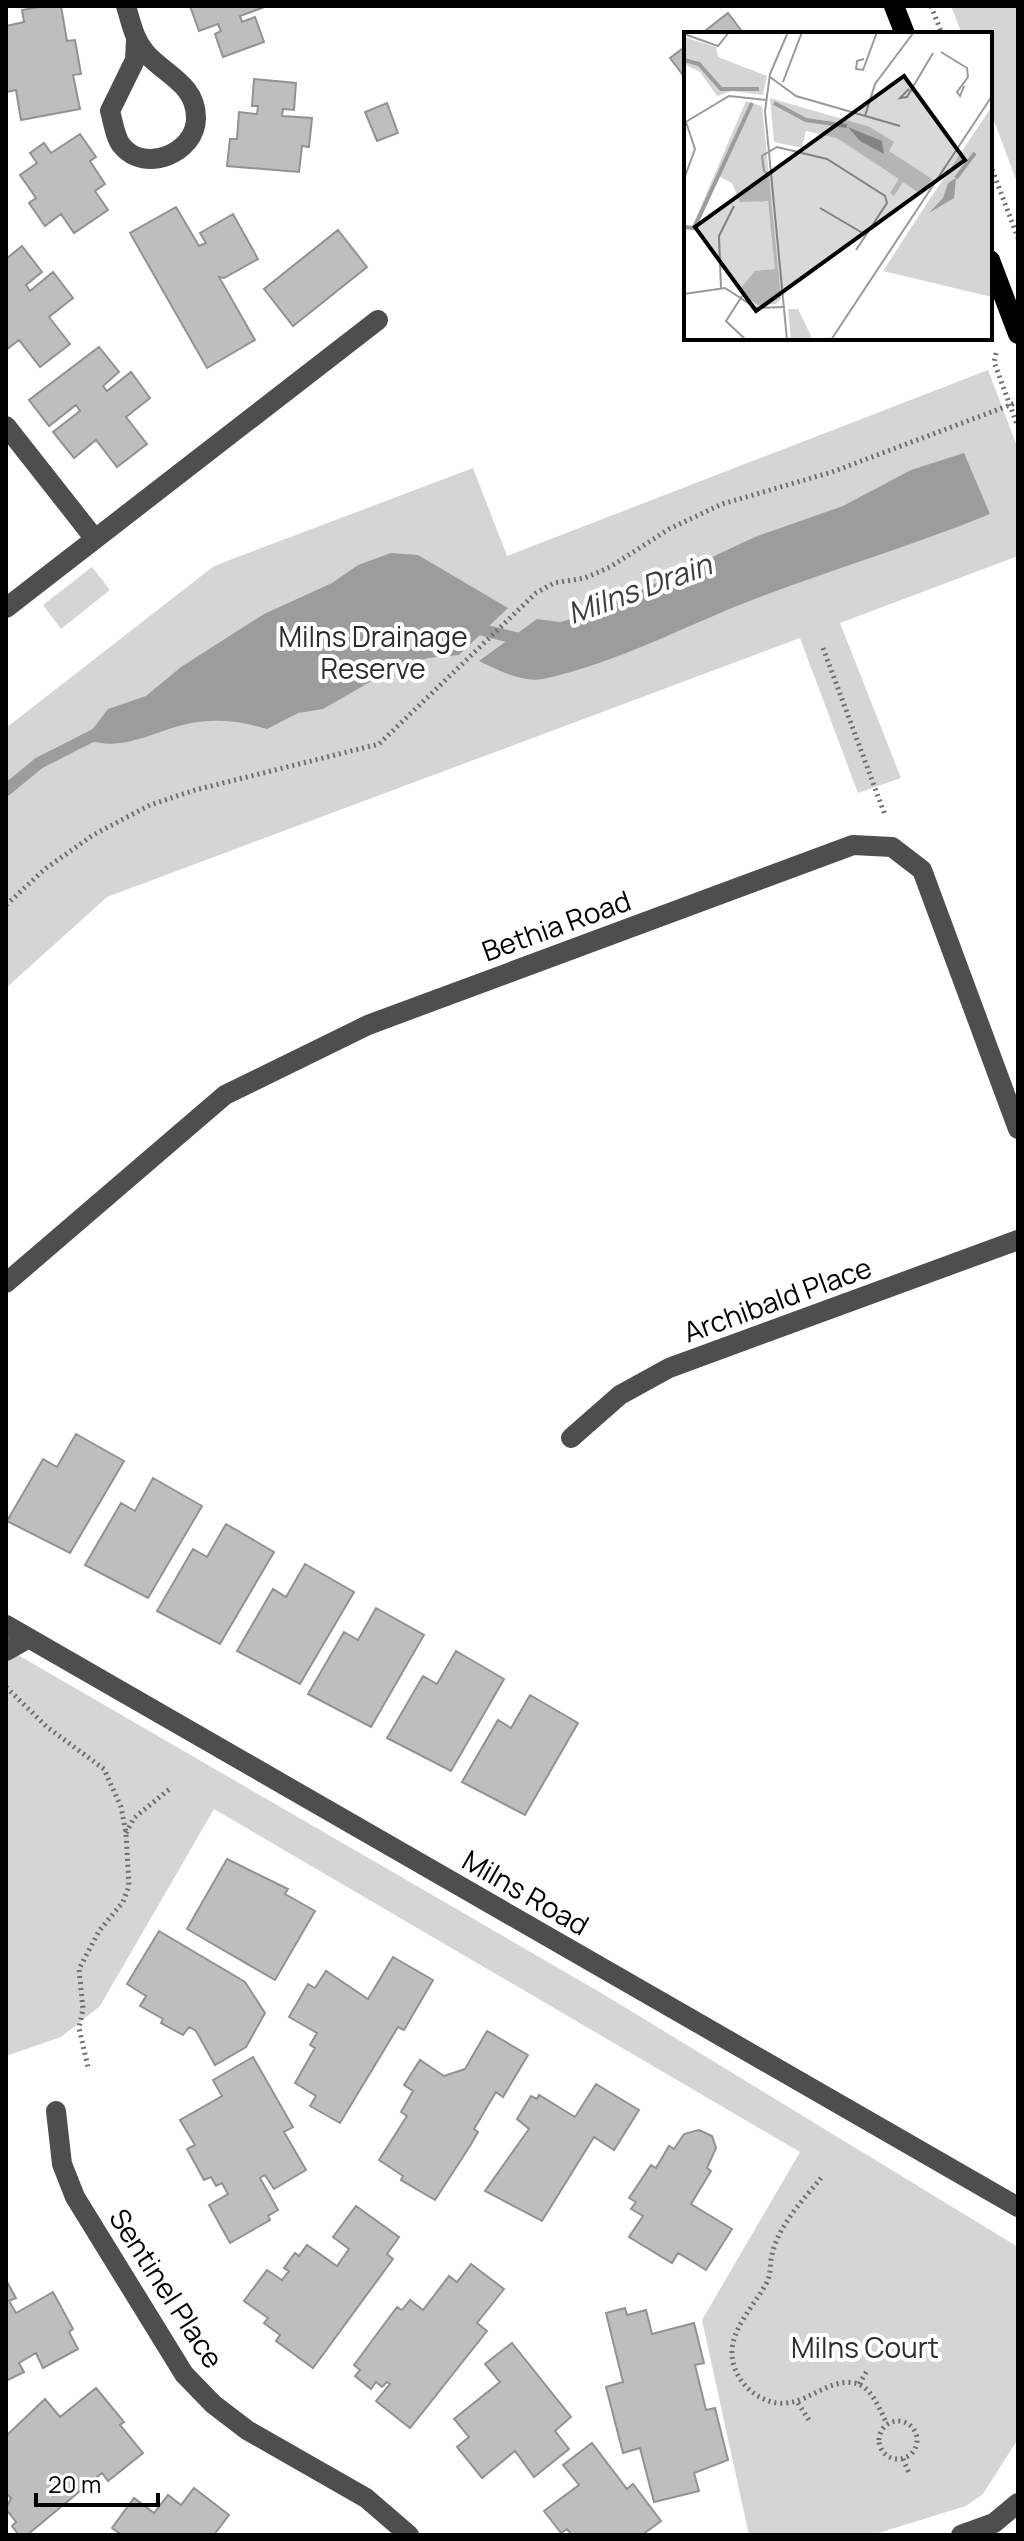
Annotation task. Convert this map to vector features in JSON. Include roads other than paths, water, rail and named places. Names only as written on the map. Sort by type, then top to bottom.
[{"type":"main road","points":[[894,6],[904,32]]},
{"type":"main road","points":[[992,265],[1018,334]]},
{"type":"street","points":[[126,6],[136,40],[146,54],[179,79],[192,99],[196,120],[189,139],[176,153],[156,159],[138,157],[121,146],[110,111],[135,60],[136,40]]},
{"type":"street","points":[[6,608],[378,320]]},
{"type":"street","points":[[6,426],[95,539]]},
{"type":"street","name":"Bethia Road","points":[[6,1283],[225,1095],[353,1032],[853,845],[892,847],[922,870],[1018,1129]]},
{"type":"street","name":"Archibald Place","points":[[571,1438],[620,1395],[669,1368],[1018,1240]]},
{"type":"street","name":"Milns Road","points":[[6,1625],[1018,2207]]},
{"type":"street","points":[[6,1651],[29,1638]]},
{"type":"street","name":"Sentinel Place","points":[[56,2111],[62,2164],[75,2197],[184,2374],[213,2404],[247,2430],[366,2498],[409,2535]]},
{"type":"street","points":[[961,2535],[994,2523],[1018,2503]]},
{"type":"waterway","name":"Milns Drain","points":[[471,627],[527,641]]},
{"type":"waterway","name":"Milns Drain","points":[[6,790],[39,763],[98,733]]},
{"type":"park label","name":"Milns Drainage Reserve","points":[[373,652]]},
{"type":"park label","name":"Milns Court","points":[[865,2347]]}]
